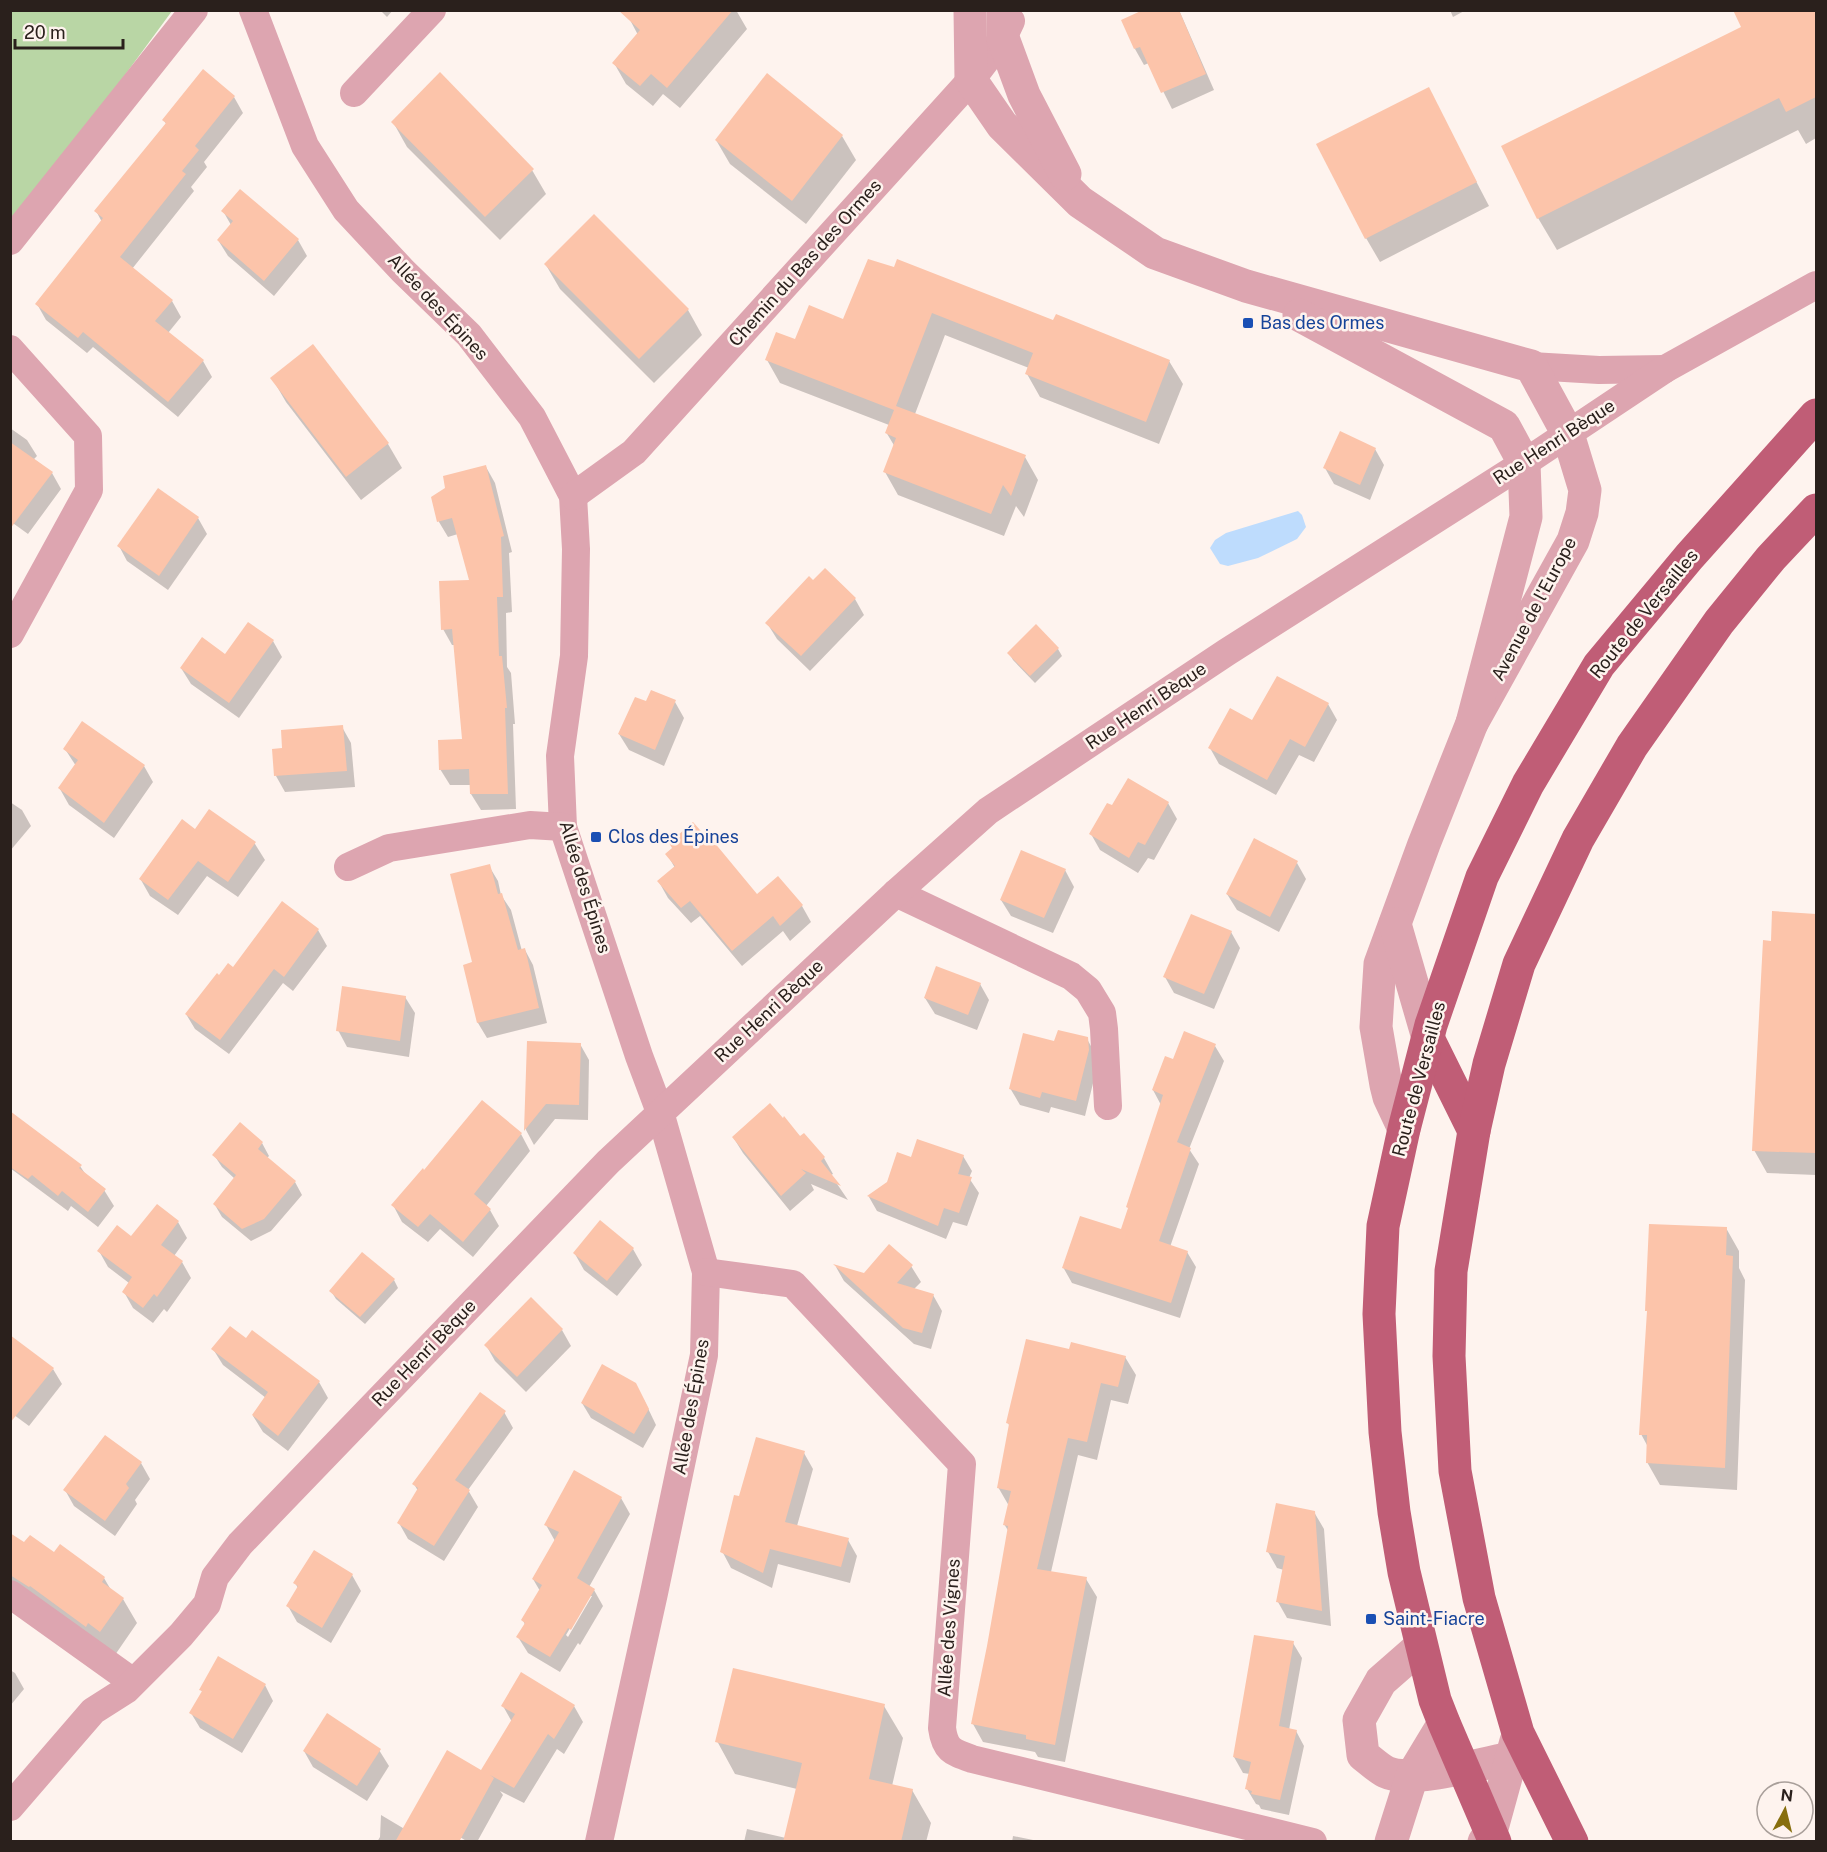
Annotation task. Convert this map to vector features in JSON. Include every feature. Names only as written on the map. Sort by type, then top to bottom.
[{"type":"main road","name":"Route de Versailles","points":[[1490,1838],[1436,1700],[1404,1572],[1394,1512],[1385,1432],[1379,1314],[1383,1226],[1404,1129],[1428,1038],[1482,877],[1528,784],[1599,665],[1689,557],[1816,416]]},
{"type":"main road","points":[[1572,1842],[1515,1745],[1479,1598],[1455,1471],[1449,1356],[1452,1271],[1474,1131],[1489,1064],[1520,964],[1578,839],[1632,746],[1719,621],[1770,558],[1816,510]]},
{"type":"main road","points":[[1428,1038],[1474,1131]]},
{"type":"street","points":[[10,241],[194,10]]},
{"type":"street","name":"Allée des Épines","points":[[253,10],[305,146],[346,210],[403,271],[469,335],[532,417],[573,496],[576,560],[574,656],[560,756],[563,827],[639,1056],[660,1112],[706,1272],[704,1355],[599,1842]]},
{"type":"street","points":[[354,93],[432,10]]},
{"type":"street","points":[[970,10],[971,80]]},
{"type":"street","name":"Chemin du Bas des Ormes","points":[[573,496],[634,452],[971,80],[1007,20]]},
{"type":"street","name":"Avenue de l'Europe","points":[[1007,20],[1024,95],[1080,202]]},
{"type":"street","name":"Avenue de l'Europe","points":[[971,80],[1002,125],[1080,202],[1155,253],[1246,286],[1531,366],[1568,434],[1585,490],[1582,513],[1573,541],[1472,723]]},
{"type":"street","name":"Rue Henri Bèque","points":[[10,1807],[93,1711],[126,1690],[181,1635],[207,1604],[215,1577],[240,1544],[608,1162],[896,892],[988,811],[1227,652],[1524,463],[1665,369],[1816,285]]},
{"type":"street","name":"Avenue de l'Europe","points":[[1246,286],[1504,426],[1524,463],[1526,517],[1472,723],[1380,964],[1376,1026],[1389,1097],[1404,1129]]},
{"type":"street","points":[[10,349],[88,436],[89,490],[10,634]]},
{"type":"street","name":"Rue Henri Bèque","points":[[1531,366],[1599,370],[1665,369]]},
{"type":"street","points":[[348,867],[389,848],[530,825],[563,827]]},
{"type":"street","points":[[896,892],[1071,976],[1088,990],[1102,1013],[1108,1106]]},
{"type":"street","points":[[1395,924],[1428,1038]]},
{"type":"street","name":"Allée des Vignes","points":[[706,1272],[793,1284],[962,1464],[942,1728],[944,1741],[953,1753],[1313,1842]]},
{"type":"street","points":[[10,1594],[133,1682]]},
{"type":"street","points":[[1421,1646],[1381,1681],[1359,1720],[1363,1755],[1388,1773],[1412,1776],[1464,1768],[1515,1745]]},
{"type":"street","points":[[1391,1842],[1412,1776],[1444,1723]]},
{"type":"street","points":[[1490,1838],[1515,1745]]},
{"type":"green space","points":[[11,11],[172,11],[11,230]]},
{"type":"water","points":[[1298,511],[1306,527],[1297,539],[1258,558],[1228,566],[1220,564],[1210,548],[1215,540],[1226,533]]},
{"type":"building","points":[[618,10],[733,10],[667,88],[651,74],[640,86],[612,63],[640,30]]},
{"type":"building","points":[[1143,10],[1179,10],[1206,74],[1161,93],[1140,47],[1134,49],[1121,20]]},
{"type":"building","points":[[1733,10],[1816,10],[1816,97],[1786,112],[1779,98],[1537,219],[1501,146],[1741,27]]},
{"type":"building","points":[[203,69],[235,96],[195,146],[199,150],[182,171],[186,174],[120,257],[173,300],[155,321],[204,360],[168,402],[83,332],[78,338],[35,304],[103,218],[94,211],[166,123],[162,120]]},
{"type":"building","points":[[440,72],[534,169],[485,217],[391,122]]},
{"type":"building","points":[[767,73],[843,135],[792,201],[715,140]]},
{"type":"building","points":[[1429,87],[1477,182],[1365,239],[1316,144]]},
{"type":"building","points":[[240,189],[299,239],[264,281],[217,240],[233,221],[221,211]]},
{"type":"building","points":[[594,214],[689,309],[639,359],[544,264]]},
{"type":"building","points":[[868,259],[894,267],[897,259],[1053,320],[1056,314],[1170,360],[1146,422],[1025,374],[1033,353],[932,313],[896,406],[1026,455],[1011,496],[1003,485],[991,514],[883,472],[896,438],[885,433],[894,410],[765,360],[776,332],[795,339],[809,305],[843,319]]},
{"type":"building","points":[[313,344],[389,443],[346,477],[270,378]]},
{"type":"building","points":[[1340,431],[1376,448],[1360,485],[1323,468]]},
{"type":"building","points":[[10,442],[53,472],[10,529]]},
{"type":"building","points":[[486,465],[504,536],[501,537],[503,597],[497,597],[499,656],[502,656],[507,708],[505,708],[508,794],[470,794],[469,769],[439,770],[438,740],[462,739],[452,629],[441,630],[439,581],[469,580],[452,518],[437,522],[431,497],[445,488],[443,476]]},
{"type":"building","points":[[158,488],[199,517],[159,576],[117,546]]},
{"type":"building","points":[[825,568],[856,598],[801,656],[765,623],[809,576],[813,580]]},
{"type":"building","points":[[248,622],[274,640],[229,703],[180,668],[202,637],[225,654]]},
{"type":"building","points":[[1036,624],[1059,648],[1030,676],[1007,653]]},
{"type":"building","points":[[1277,676],[1329,703],[1305,747],[1290,739],[1267,780],[1208,748],[1230,708],[1252,720]]},
{"type":"building","points":[[651,690],[676,700],[655,750],[618,734],[635,697],[646,701]]},
{"type":"building","points":[[82,721],[145,765],[104,823],[58,788],[78,760],[63,749]]},
{"type":"building","points":[[343,725],[347,771],[274,776],[272,749],[282,748],[281,730]]},
{"type":"building","points":[[1128,778],[1169,802],[1145,845],[1138,842],[1129,858],[1089,834],[1107,803],[1112,805]]},
{"type":"building","points":[[209,809],[256,842],[228,882],[198,861],[168,900],[139,879],[182,819],[195,829]]},
{"type":"building","points":[[693,822],[707,838],[709,836],[757,894],[778,876],[803,905],[780,926],[773,916],[732,951],[690,901],[681,908],[657,881],[675,866],[665,854],[672,848],[669,843]]},
{"type":"building","points":[[1254,838],[1298,861],[1270,917],[1226,894]]},
{"type":"building","points":[[1021,850],[1066,869],[1044,918],[1000,900]]},
{"type":"building","points":[[490,864],[498,894],[502,893],[518,950],[525,948],[539,1008],[477,1023],[463,965],[472,962],[450,874]]},
{"type":"building","points":[[282,901],[319,929],[284,977],[274,969],[220,1040],[185,1014],[217,973],[219,975],[228,963],[233,967]]},
{"type":"building","points":[[1772,911],[1816,914],[1816,1153],[1752,1151],[1763,940],[1771,941]]},
{"type":"building","points":[[1191,914],[1232,931],[1204,994],[1163,977]]},
{"type":"building","points":[[936,966],[981,983],[968,1015],[924,998]]},
{"type":"building","points":[[342,986],[406,996],[400,1041],[336,1031]]},
{"type":"building","points":[[1058,1030],[1088,1037],[1089,1050],[1076,1101],[1042,1092],[1040,1098],[1009,1089],[1023,1033],[1054,1041]]},
{"type":"building","points":[[1184,1031],[1216,1044],[1177,1142],[1191,1148],[1159,1241],[1188,1251],[1171,1303],[1062,1268],[1080,1216],[1121,1229],[1128,1208],[1126,1207],[1163,1095],[1152,1090],[1165,1056],[1173,1059]]},
{"type":"building","points":[[527,1041],[581,1043],[579,1105],[546,1104],[524,1131]]},
{"type":"building","points":[[482,1100],[522,1133],[474,1194],[491,1209],[463,1242],[430,1214],[418,1227],[391,1205],[423,1168],[424,1170]]},
{"type":"building","points":[[770,1103],[800,1136],[804,1133],[825,1157],[821,1161],[841,1186],[801,1169],[806,1173],[781,1196],[732,1137]]},
{"type":"building","points":[[10,1111],[82,1165],[79,1168],[106,1189],[88,1212],[62,1191],[58,1196],[32,1175],[28,1179],[10,1167]]},
{"type":"building","points":[[240,1122],[263,1142],[258,1149],[296,1181],[264,1219],[242,1229],[213,1204],[236,1175],[212,1155]]},
{"type":"building","points":[[917,1139],[964,1155],[958,1174],[972,1177],[959,1213],[944,1208],[938,1226],[867,1196],[887,1182],[897,1152],[911,1157]]},
{"type":"building","points":[[157,1204],[179,1221],[161,1245],[183,1261],[157,1297],[154,1294],[143,1308],[122,1292],[132,1277],[97,1251],[117,1225],[131,1236]]},
{"type":"building","points":[[600,1220],[634,1248],[607,1281],[573,1253]]},
{"type":"building","points":[[1649,1224],[1727,1227],[1726,1255],[1733,1256],[1725,1468],[1646,1463],[1647,1435],[1639,1435],[1647,1311],[1645,1311]]},
{"type":"building","points":[[889,1244],[913,1265],[897,1283],[934,1294],[922,1333],[903,1328],[833,1264],[864,1273]]},
{"type":"building","points":[[362,1252],[395,1279],[360,1317],[329,1291]]},
{"type":"building","points":[[531,1297],[563,1329],[517,1377],[484,1345]]},
{"type":"building","points":[[230,1326],[246,1338],[252,1330],[320,1381],[278,1436],[252,1415],[268,1392],[211,1349]]},
{"type":"building","points":[[10,1335],[54,1368],[10,1423]]},
{"type":"building","points":[[1026,1339],[1069,1349],[1071,1342],[1126,1356],[1118,1387],[1101,1383],[1087,1442],[1068,1438],[1037,1569],[1087,1577],[1055,1745],[1026,1739],[1026,1735],[971,1724],[1008,1526],[1003,1525],[1011,1491],[997,1488],[1009,1424],[1006,1423]]},
{"type":"building","points":[[602,1364],[636,1383],[649,1409],[634,1434],[581,1403]]},
{"type":"building","points":[[480,1392],[506,1411],[455,1480],[470,1490],[434,1546],[397,1523],[418,1488],[412,1484]]},
{"type":"building","points":[[105,1435],[142,1462],[126,1484],[129,1488],[105,1521],[63,1490]]},
{"type":"building","points":[[756,1437],[805,1451],[785,1522],[849,1538],[841,1567],[770,1549],[763,1573],[720,1552],[734,1495],[739,1496]]},
{"type":"building","points":[[574,1470],[622,1497],[577,1578],[595,1589],[571,1630],[568,1628],[550,1657],[516,1637],[525,1623],[521,1620],[542,1585],[532,1579],[559,1532],[544,1525]]},
{"type":"building","points":[[1276,1503],[1315,1511],[1322,1611],[1276,1602],[1285,1556],[1266,1552]]},
{"type":"building","points":[[10,1533],[24,1542],[30,1535],[54,1552],[60,1544],[105,1577],[102,1582],[124,1598],[100,1632],[88,1623],[86,1627],[30,1586],[10,1575]]},
{"type":"building","points":[[314,1550],[353,1574],[322,1628],[286,1606],[298,1586],[293,1583]]},
{"type":"building","points":[[1254,1635],[1294,1641],[1279,1726],[1297,1730],[1280,1800],[1251,1794],[1252,1791],[1245,1789],[1251,1762],[1233,1757]]},
{"type":"building","points":[[218,1656],[266,1684],[233,1739],[189,1713]]},
{"type":"building","points":[[733,1668],[885,1704],[869,1779],[913,1789],[901,1842],[783,1842],[802,1763],[715,1742]]},
{"type":"building","points":[[521,1672],[575,1705],[554,1739],[548,1734],[514,1788],[490,1775],[494,1778],[459,1842],[395,1842],[447,1750],[481,1770],[515,1714],[501,1706]]},
{"type":"building","points":[[327,1713],[381,1749],[357,1786],[303,1751]]},
{"type":"place","name":"Bas des Ormes","points":[[1248,323]]},
{"type":"place","name":"Clos des Épines","points":[[596,837]]},
{"type":"place","name":"Saint-Fiacre","points":[[1371,1619]]}]
